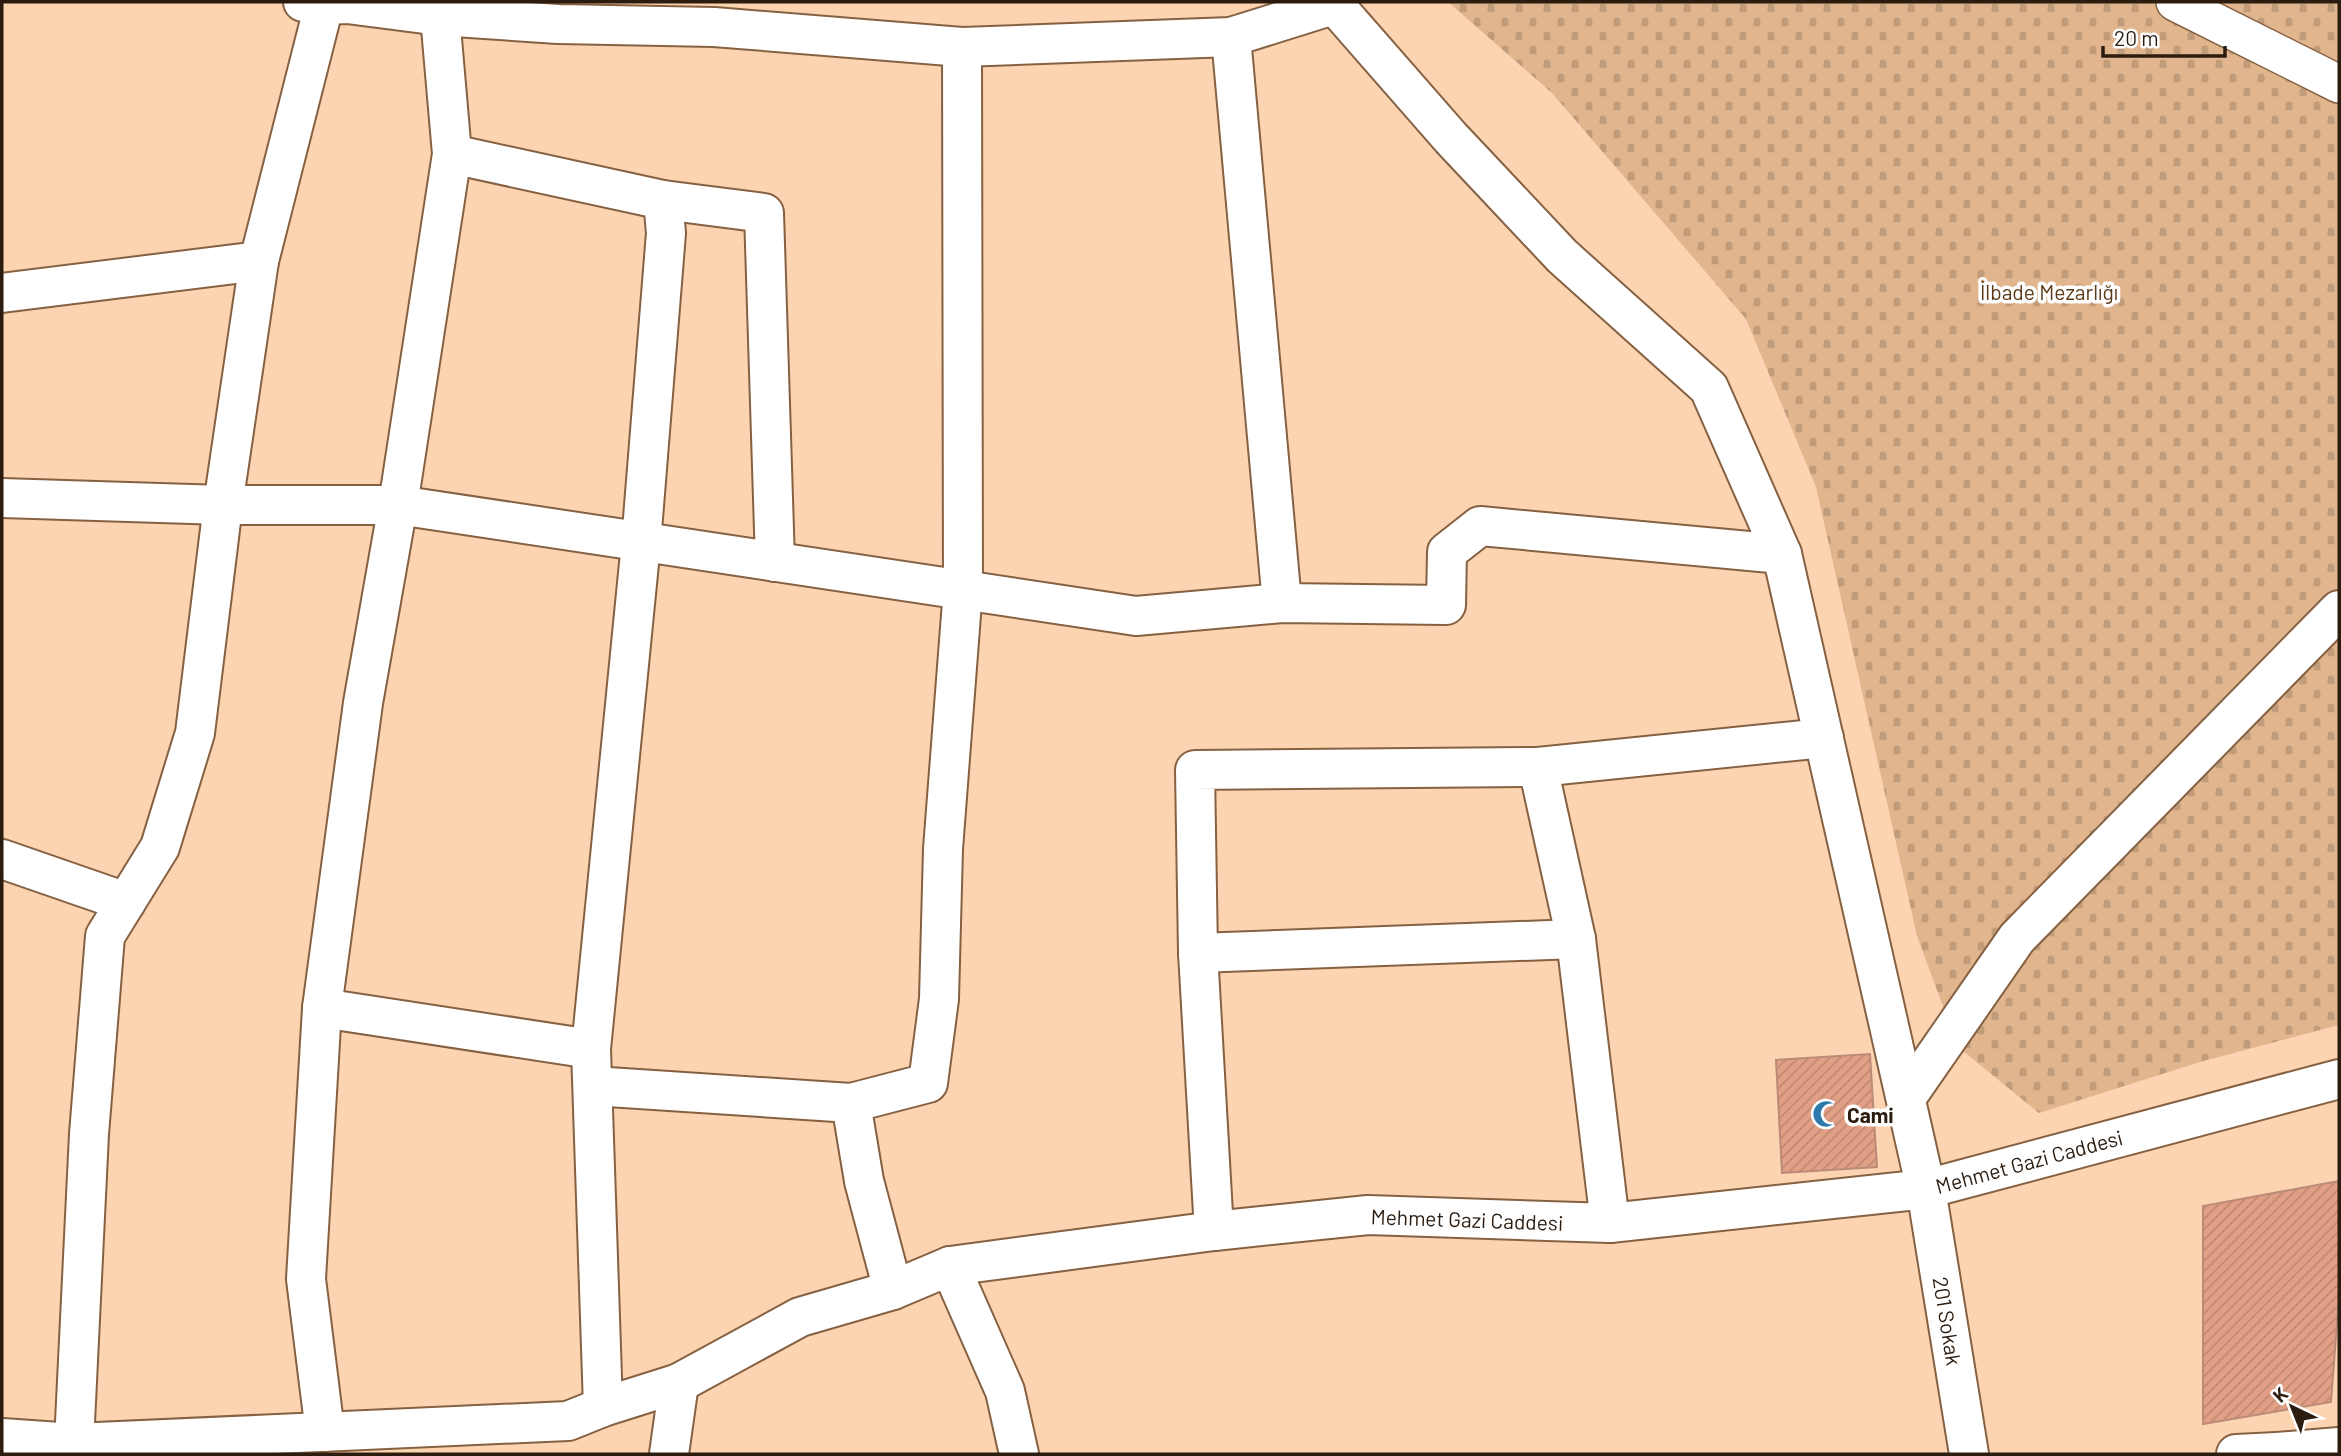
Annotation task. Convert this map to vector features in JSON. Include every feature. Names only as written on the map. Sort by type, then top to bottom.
[{"type":"street","points":[[2175,2],[2339,84]]},
{"type":"street","points":[[74,1443],[89,1135],[106,936],[160,847],[195,733],[223,505],[259,261],[331,3],[440,16],[558,24],[714,27],[962,47],[1231,37],[1333,4]]},
{"type":"street","name":"201 Sokak","points":[[1333,4],[1451,138],[1562,256],[1709,388],[1782,554],[1926,1189],[1969,1454]]},
{"type":"street","points":[[325,1432],[306,1279],[322,1009],[363,703],[398,505],[452,154],[440,16]]},
{"type":"street","points":[[1231,37],[1282,603]]},
{"type":"street","points":[[593,1086],[851,1103],[928,1083],[939,999],[943,849],[962,589],[962,47]]},
{"type":"street","points":[[452,154],[663,200],[764,213],[775,562]]},
{"type":"street","points":[[603,1407],[591,1049],[641,543],[666,233],[663,200]]},
{"type":"street","points":[[2,293],[259,261]]},
{"type":"street","points":[[2,498],[223,505],[398,505],[1136,616],[1282,603],[1446,606],[1447,552],[1480,526],[1782,554]]},
{"type":"street","points":[[1906,1098],[2017,939],[2339,610]]},
{"type":"street","points":[[1214,1231],[1198,953],[1195,770],[1538,767],[1824,738]]},
{"type":"street","points":[[1538,767],[1576,939],[1610,1223]]},
{"type":"street","points":[[2,859],[126,902]]},
{"type":"street","points":[[1198,953],[1576,939]]},
{"type":"street","points":[[322,1009],[591,1049]]},
{"type":"street","name":"Mehmet Gazi Caddesi","points":[[14,1443],[74,1443],[568,1421],[679,1383],[800,1317],[893,1290],[950,1266],[1214,1231],[1368,1215],[1610,1223],[1926,1189],[2339,1079]]},
{"type":"street","points":[[851,1103],[864,1181],[893,1290]]},
{"type":"street","points":[[950,1266],[1004,1391],[1019,1454]]},
{"type":"street","points":[[669,1454],[679,1383]]},
{"type":"street","points":[[2236,1454],[2339,1447]]},
{"type":"green space","name":"İlbade Mezarlığı","points":[[1448,2],[2339,2],[2339,1025],[2200,1062],[2039,1113],[1958,1047],[1917,936],[1816,487],[1746,319],[1552,93]]},
{"type":"building","name":"Cami","points":[[1870,1054],[1877,1167],[1782,1173],[1776,1060]]},
{"type":"building","points":[[2339,1181],[2339,1297],[2331,1402],[2203,1424],[2203,1206]]},
{"type":"place","name":"Cami","points":[[1826,1114]]}]
